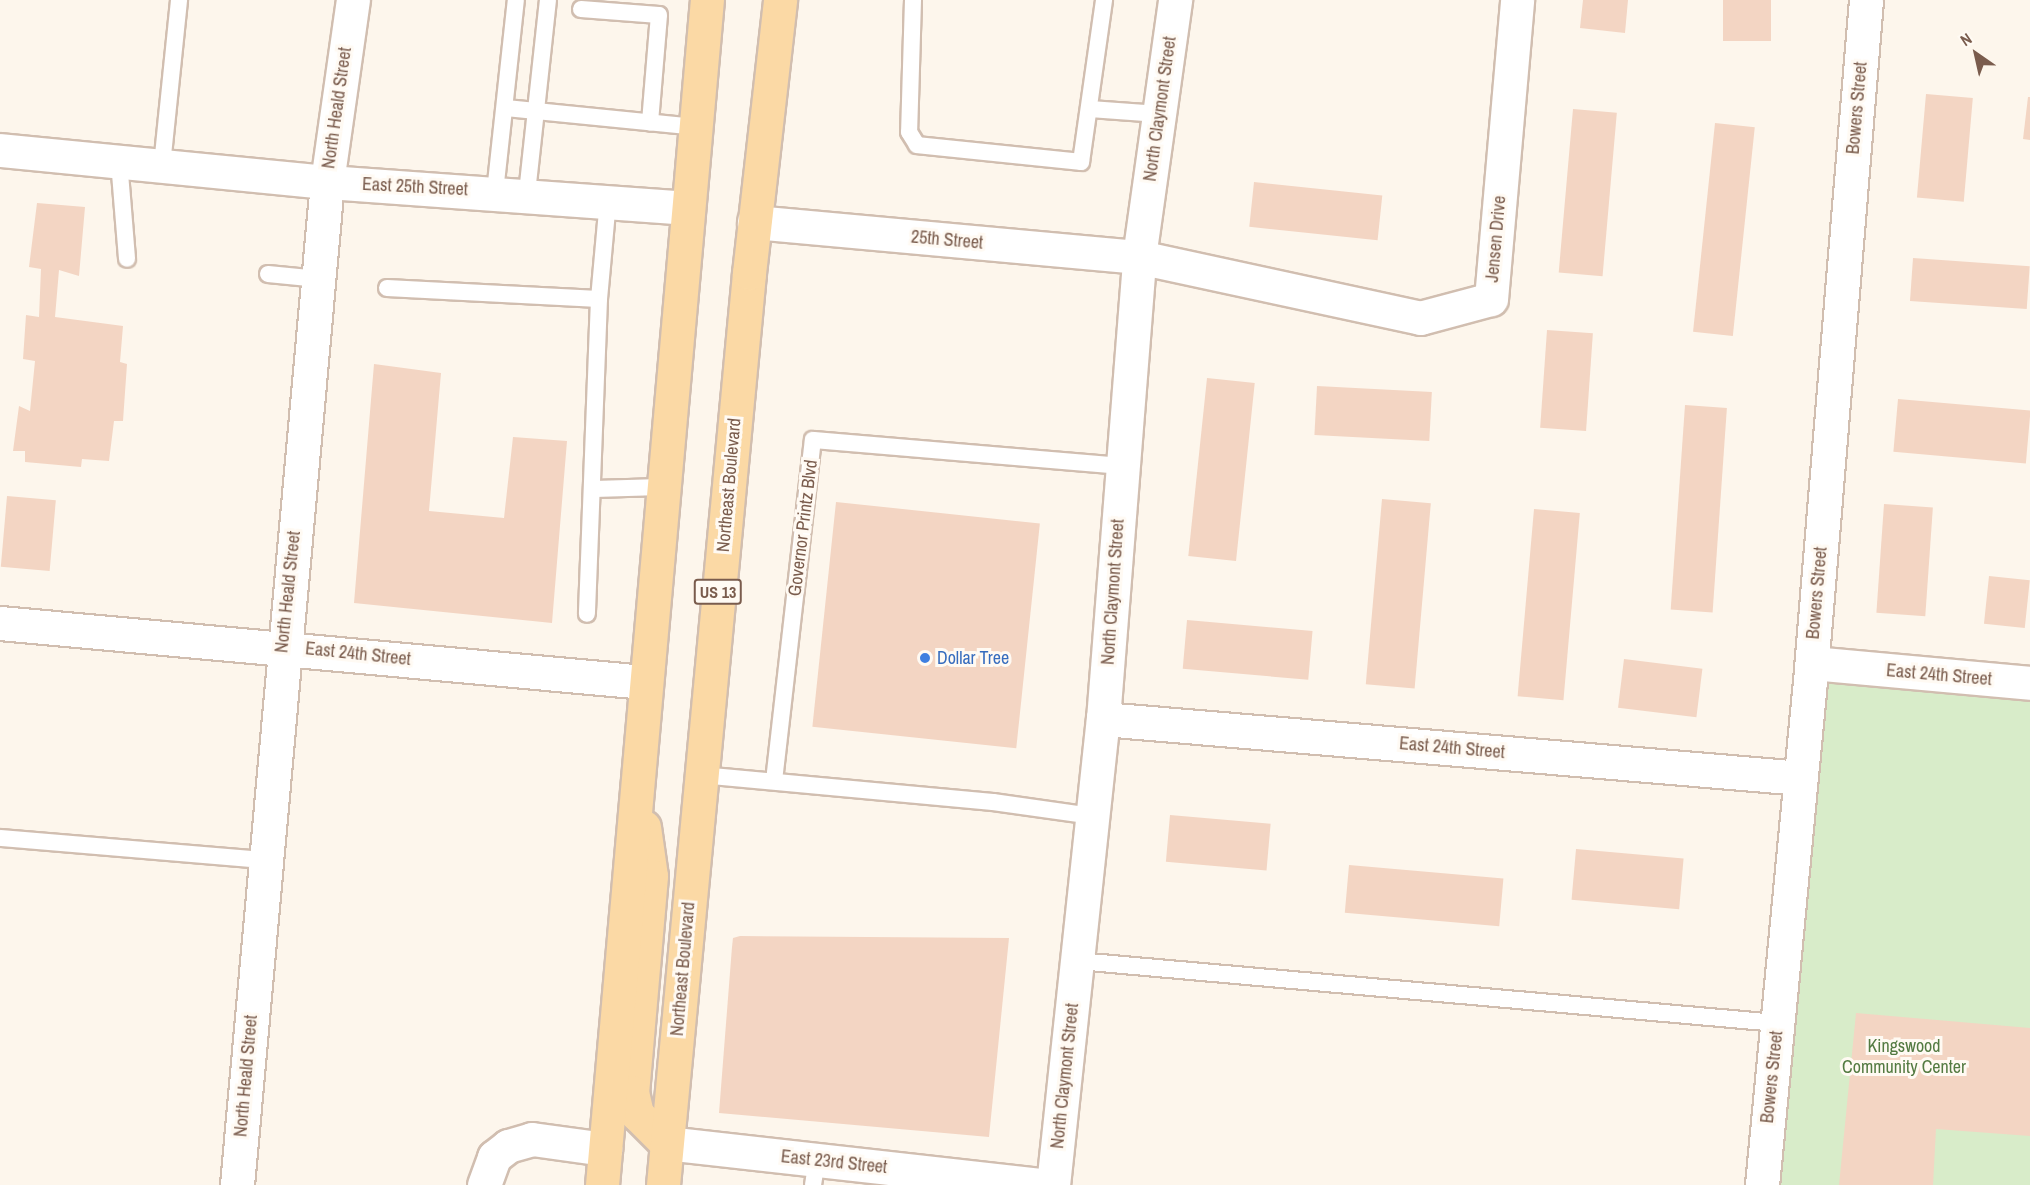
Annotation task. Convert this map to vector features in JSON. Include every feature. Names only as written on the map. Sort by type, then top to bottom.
[{"type":"main road","points":[[602,1185],[636,768],[707,0]]},
{"type":"main road","name":"Northeast Boulevard","points":[[663,1185],[754,222],[780,0]]},
{"type":"main road","points":[[636,768],[651,876],[632,1092],[637,1114],[666,1143]]},
{"type":"street","name":"North Heald Street","points":[[237,1185],[282,646],[327,182],[352,0]]},
{"type":"street","name":"North Claymont Street","points":[[1053,1185],[1104,719],[1139,257],[1175,0]]},
{"type":"street","name":"Jensen Drive","points":[[1139,257],[1420,318],[1491,299],[1518,0]]},
{"type":"street","name":"Bowers Street","points":[[1762,1185],[1812,663],[1866,0]]},
{"type":"street","name":"East 25th Street","points":[[0,150],[327,182],[527,194],[686,208]]},
{"type":"street","name":"25th Street","points":[[754,222],[1139,257]]},
{"type":"street","name":"East 24th Street","points":[[0,623],[282,646],[644,682]]},
{"type":"street","name":"East 24th Street","points":[[1812,663],[2030,683]]},
{"type":"street","name":"East 24th Street","points":[[1104,719],[1800,778]]},
{"type":"street","points":[[484,1185],[494,1157],[508,1146],[532,1139],[605,1149]]},
{"type":"street","name":"East 23rd Street","points":[[666,1143],[815,1172],[1038,1185]]},
{"type":"lane","points":[[162,165],[179,0]]},
{"type":"lane","points":[[495,192],[506,108],[516,0]]},
{"type":"lane","points":[[527,194],[548,0]]},
{"type":"lane","points":[[913,0],[909,132],[917,145],[1081,162],[1104,0]]},
{"type":"lane","points":[[581,9],[659,15],[650,123]]},
{"type":"lane","points":[[506,108],[695,127]]},
{"type":"lane","points":[[1090,109],[1159,114]]},
{"type":"lane","points":[[119,161],[128,259]]},
{"type":"lane","points":[[587,614],[594,489],[599,299],[608,201]]},
{"type":"lane","points":[[268,274],[319,279]]},
{"type":"lane","points":[[387,288],[599,299]]},
{"type":"lane","name":"Governor Printz Blvd","points":[[774,781],[813,440],[1123,466]]},
{"type":"lane","points":[[594,489],[662,487]]},
{"type":"lane","points":[[701,775],[993,802],[1093,816]]},
{"type":"lane","points":[[0,838],[264,860]]},
{"type":"lane","points":[[1077,961],[1777,1023]]},
{"type":"green space","name":"Kingswood Community Center","points":[[1810,681],[2030,698],[2030,1185],[1766,1185]]},
{"type":"building","points":[[1583,0],[1628,0],[1625,33],[1580,28]]},
{"type":"building","points":[[1723,0],[1771,0],[1771,41],[1723,41]]},
{"type":"building","points":[[1926,94],[1973,98],[1964,202],[1917,198]]},
{"type":"building","points":[[2028,97],[2030,97],[2030,140],[2023,139]]},
{"type":"building","points":[[1573,109],[1617,113],[1603,276],[1559,272]]},
{"type":"building","points":[[1715,123],[1755,127],[1733,336],[1693,332]]},
{"type":"building","points":[[1254,182],[1382,195],[1378,240],[1249,227]]},
{"type":"building","points":[[37,203],[85,207],[79,276],[59,270],[55,317],[123,326],[120,362],[127,364],[123,421],[114,421],[109,461],[82,459],[81,467],[25,462],[25,451],[13,451],[19,406],[30,411],[35,361],[23,359],[26,315],[39,317],[41,269],[29,267]]},
{"type":"building","points":[[1913,258],[2030,266],[2027,309],[1910,301]]},
{"type":"building","points":[[1547,330],[1593,333],[1586,431],[1540,428]]},
{"type":"building","points":[[374,364],[441,373],[429,511],[504,518],[513,437],[567,441],[552,623],[354,603]]},
{"type":"building","points":[[1207,378],[1255,383],[1236,561],[1188,556]]},
{"type":"building","points":[[1317,386],[1432,392],[1429,441],[1314,435]]},
{"type":"building","points":[[1898,399],[2030,411],[2026,463],[1893,452]]},
{"type":"building","points":[[1685,405],[1727,408],[1713,612],[1671,610]]},
{"type":"building","points":[[7,496],[56,500],[50,571],[1,567]]},
{"type":"building","points":[[1382,499],[1431,503],[1415,689],[1366,684]]},
{"type":"building","name":"Dollar Tree","points":[[836,502],[1040,523],[1016,748],[812,727]]},
{"type":"building","points":[[1884,504],[1933,507],[1925,616],[1876,613]]},
{"type":"building","points":[[1534,509],[1580,513],[1563,700],[1518,696]]},
{"type":"building","points":[[1989,576],[2030,580],[2025,628],[1984,624]]},
{"type":"building","points":[[1187,620],[1313,631],[1308,680],[1183,669]]},
{"type":"building","points":[[1624,659],[1702,669],[1696,717],[1618,708]]},
{"type":"building","points":[[1170,815],[1271,824],[1267,871],[1166,862]]},
{"type":"building","points":[[1576,849],[1684,858],[1679,909],[1572,900]]},
{"type":"building","points":[[1349,865],[1503,879],[1499,926],[1345,913]]},
{"type":"building","points":[[740,936],[1009,938],[989,1137],[719,1113],[733,938]]},
{"type":"building","name":"Kingswood Community Center","points":[[1856,1013],[2030,1028],[2030,1136],[1936,1129],[1933,1185],[1839,1185]]},
{"type":"place","name":"Dollar Tree","points":[[925,658]]}]
